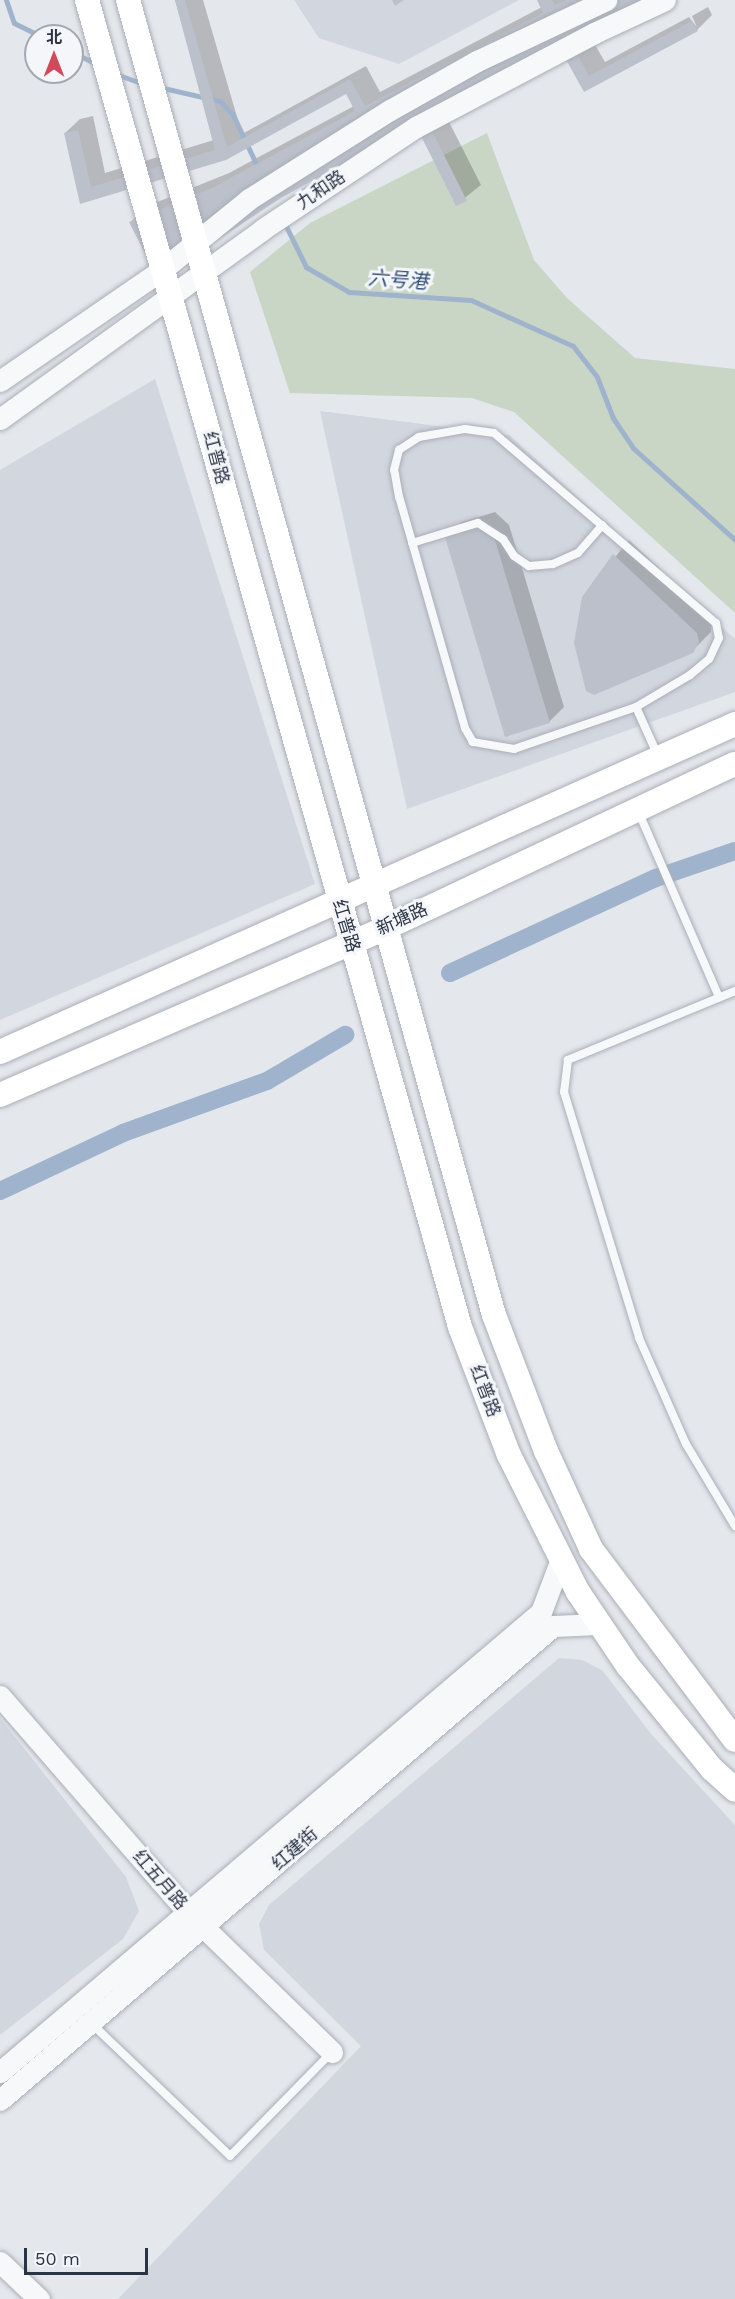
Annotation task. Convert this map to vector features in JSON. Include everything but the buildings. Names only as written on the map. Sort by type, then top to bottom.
[{"type":"main road","name":"红普路","points":[[87,0],[338,903],[460,1327],[509,1455],[561,1559],[599,1624],[642,1683],[712,1769],[735,1790]]},
{"type":"main road","name":"红普路","points":[[128,0],[388,927],[494,1315],[546,1451],[591,1549],[735,1740]]},
{"type":"main road","points":[[0,1052],[84,1011],[338,903],[375,882],[735,724]]},
{"type":"main road","name":"新塘路","points":[[0,1095],[388,927],[735,764]]},
{"type":"street","name":"九和路","points":[[0,381],[163,269],[249,199],[323,152],[477,61],[606,0]]},
{"type":"street","name":"九和路","points":[[0,419],[263,229],[416,127],[594,33],[665,0]]},
{"type":"street","name":"红建街","points":[[0,2072],[541,1612],[561,1559]]},
{"type":"street","name":"红建街","points":[[0,2100],[204,1928],[553,1626],[599,1624]]},
{"type":"street","name":"红五月路","points":[[0,1696],[188,1912],[332,2052]]},
{"type":"street","points":[[0,2262],[39,2299]]},
{"type":"lane","points":[[465,429],[494,433],[716,623],[719,638],[709,659],[690,675],[636,707],[514,748],[473,742],[465,728],[412,543],[394,470],[399,450],[419,437],[465,429]]},
{"type":"lane","points":[[412,543],[478,523],[502,539],[514,556],[529,566],[553,564],[578,553],[602,525]]},
{"type":"lane","points":[[636,707],[659,758]]},
{"type":"lane","points":[[638,810],[719,997]]},
{"type":"lane","points":[[735,991],[568,1060],[564,1092],[639,1338],[686,1444],[735,1526]]},
{"type":"lane","points":[[91,2023],[230,2156],[332,2052]]},
{"type":"shaded area","points":[[294,0],[519,0],[399,64],[319,38]]},
{"type":"shaded area","points":[[155,379],[315,884],[0,1020],[0,470]]},
{"type":"shaded area","points":[[320,411],[509,435],[735,639],[735,692],[407,809]]},
{"type":"shaded area","points":[[559,1658],[582,1660],[602,1670],[652,1735],[735,1825],[735,2299],[118,2299],[361,2046],[264,1950],[259,1924],[269,1905]]},
{"type":"shaded area","points":[[0,1718],[126,1877],[139,1911],[123,1939],[0,2035]]},
{"type":"green space","points":[[487,133],[534,260],[567,298],[635,358],[735,369],[735,613],[514,412],[472,398],[290,393],[250,272],[310,223]]},
{"type":"waterway","name":"六号港","points":[[6,0],[14,23],[24,28]]},
{"type":"waterway","name":"六号港","points":[[84,58],[97,64]]},
{"type":"waterway","name":"六号港","points":[[116,74],[144,84]]},
{"type":"waterway","name":"六号港","points":[[159,87],[220,101],[233,115],[258,168]]},
{"type":"waterway","name":"六号港","points":[[283,220],[306,267],[349,292],[471,300],[573,346],[597,377],[613,418],[633,448],[735,540]]},
{"type":"waterway","points":[[450,973],[656,878],[735,851]]},
{"type":"waterway","points":[[0,1191],[123,1133],[267,1081],[345,1035]]}]
